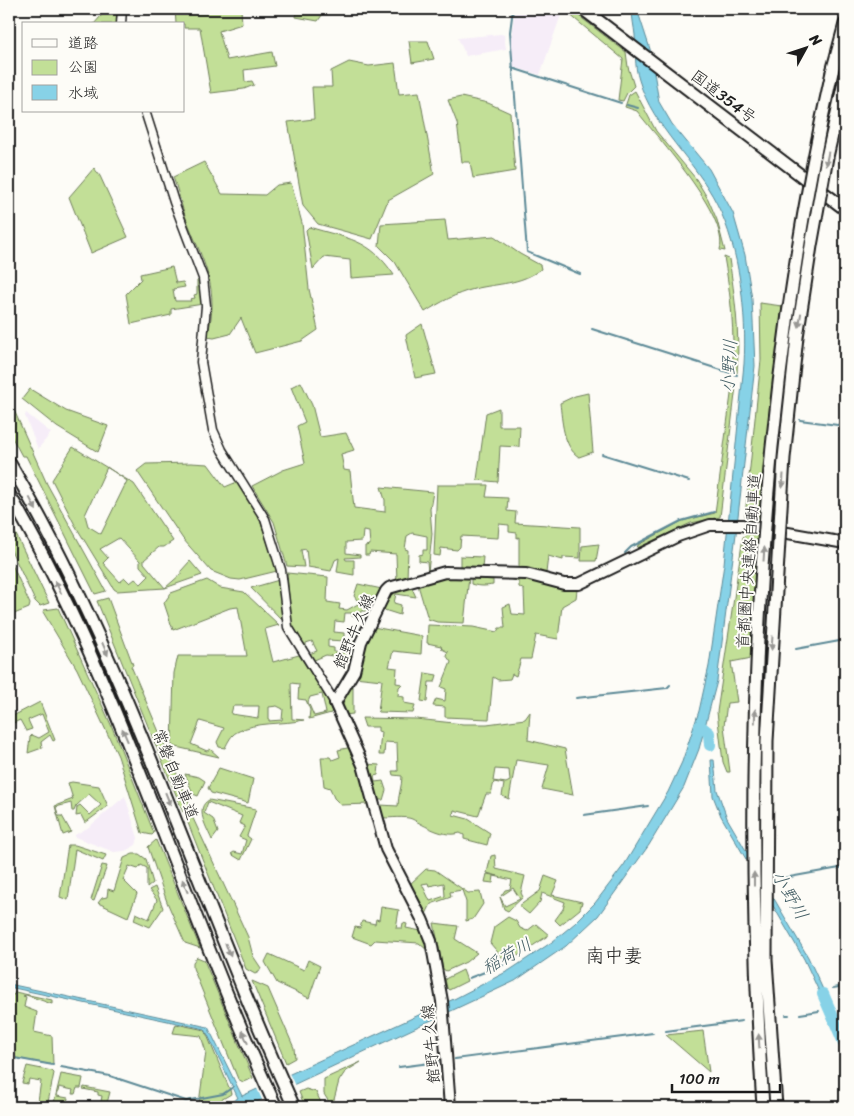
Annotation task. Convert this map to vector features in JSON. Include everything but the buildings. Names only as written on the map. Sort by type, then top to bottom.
[{"type":"highway","name":"国道354号","points":[[582,9],[845,209]]},
{"type":"highway","name":"首都圏中央連絡自動車道","points":[[763,1107],[755,950],[754,740],[767,512],[785,328],[800,232],[832,72],[845,24]]},
{"type":"highway","name":"首都圏中央連絡自動車道","points":[[776,1107],[766,960],[766,741],[784,458],[797,337],[811,246],[827,157],[845,78]]},
{"type":"highway","name":"常磐自動車道","points":[[9,462],[63,561],[117,676],[294,1107]]},
{"type":"highway","name":"常磐自動車道","points":[[9,494],[50,570],[102,682],[274,1102]]},
{"type":"main road","name":"館野牛久線","points":[[450,1107],[444,1018],[431,941],[422,919],[386,849],[363,765],[335,703],[354,672],[361,642],[389,588],[445,572],[526,574],[564,584],[579,584],[688,531],[710,525],[739,525],[845,543]]},
{"type":"street","points":[[121,22],[122,9]]},
{"type":"street","points":[[145,112],[174,202],[203,278],[206,306],[201,362],[213,430],[222,450],[265,519],[282,570],[288,627],[335,703]]},
{"type":"shaded area","points":[[515,9],[563,9],[540,75],[513,67],[511,38]]},
{"type":"shaded area","points":[[504,35],[506,49],[466,56],[458,38]]},
{"type":"shaded area","points":[[26,413],[51,433],[38,449],[25,416]]},
{"type":"shaded area","points":[[125,796],[138,838],[136,845],[125,851],[114,852],[75,837],[75,835],[89,827]]},
{"type":"green space","points":[[107,9],[118,9],[117,22],[96,22]]},
{"type":"green space","points":[[175,9],[241,9],[242,24],[219,31],[227,60],[272,52],[275,66],[244,70],[245,82],[252,81],[254,85],[244,89],[211,93],[200,28],[185,28],[185,22],[176,22]]},
{"type":"green space","points":[[302,9],[326,9],[318,21],[296,17],[296,11]]},
{"type":"green space","points":[[563,9],[570,9],[626,52],[634,86],[627,93],[623,101],[618,100],[623,59]]},
{"type":"green space","points":[[409,41],[428,41],[434,59],[412,63]]},
{"type":"green space","points":[[349,62],[369,66],[395,63],[399,94],[419,92],[434,174],[388,200],[372,239],[318,224],[303,206],[288,122],[314,119],[312,87],[332,87],[331,71]]},
{"type":"green space","points":[[635,91],[656,131],[696,179],[708,199],[717,220],[725,251],[720,250],[720,235],[714,217],[690,178],[637,111],[625,107],[629,95]]},
{"type":"green space","points":[[461,97],[488,103],[510,113],[515,171],[473,178],[470,162],[462,162],[457,123],[448,100]]},
{"type":"green space","points":[[204,162],[222,194],[265,195],[277,185],[291,183],[302,223],[309,289],[318,330],[302,341],[255,353],[241,318],[230,334],[214,338],[207,337],[211,320],[211,289],[204,262],[184,213],[173,177]]},
{"type":"green space","points":[[94,168],[100,176],[128,237],[91,253],[69,197]]},
{"type":"green space","points":[[445,220],[448,240],[494,236],[540,265],[541,269],[517,281],[461,293],[425,312],[395,262],[379,246],[381,224]]},
{"type":"green space","points":[[309,227],[346,238],[366,247],[385,263],[394,275],[351,278],[350,260],[324,257],[313,269],[306,230]]},
{"type":"green space","points":[[724,257],[729,259],[735,302],[738,344],[737,373],[732,372],[732,314]]},
{"type":"green space","points":[[172,267],[176,283],[183,282],[185,287],[173,289],[175,301],[191,301],[190,299],[195,298],[194,295],[197,294],[197,281],[199,280],[203,304],[171,309],[171,315],[131,324],[126,294],[141,279],[140,274]]},
{"type":"green space","points":[[760,303],[782,306],[760,521],[747,519],[745,516],[761,360]]},
{"type":"green space","points":[[422,324],[436,374],[415,378],[406,335]]},
{"type":"green space","points":[[301,382],[312,405],[320,437],[346,433],[354,450],[341,454],[344,470],[350,471],[354,508],[385,512],[385,500],[381,487],[433,492],[430,509],[432,534],[428,572],[427,562],[419,561],[419,555],[423,554],[423,550],[427,550],[427,536],[412,533],[407,536],[405,549],[408,550],[407,579],[397,582],[396,554],[370,552],[369,555],[365,555],[365,546],[370,545],[369,532],[363,531],[362,541],[346,542],[346,553],[360,555],[360,557],[345,558],[346,560],[354,560],[354,575],[337,572],[339,558],[335,560],[331,571],[308,567],[306,549],[301,550],[304,567],[287,566],[274,522],[252,486],[283,470],[305,463],[297,426],[305,422],[291,387]]},
{"type":"green space","points":[[736,386],[720,517],[691,523],[637,548],[638,545],[682,521],[715,513],[732,387]]},
{"type":"green space","points":[[30,389],[66,411],[108,426],[98,452],[57,427],[22,399]]},
{"type":"green space","points":[[588,393],[593,452],[579,457],[574,453],[566,440],[560,403],[575,396]]},
{"type":"green space","points":[[9,399],[47,484],[106,591],[95,594],[26,456],[22,456],[9,432]]},
{"type":"green space","points":[[499,408],[499,426],[520,426],[519,447],[500,446],[498,482],[477,480],[486,413]]},
{"type":"green space","points":[[73,447],[107,467],[85,515],[88,526],[101,534],[127,481],[114,472],[134,484],[173,541],[164,547],[159,547],[144,560],[144,563],[165,588],[117,591],[114,589],[75,525],[52,480]],"holes":[[[119,538],[140,561],[140,566],[149,576],[141,584],[135,579],[130,583],[125,578],[120,582],[103,563],[108,558],[100,549]]]},
{"type":"green space","points":[[146,464],[208,464],[225,487],[237,482],[258,514],[277,571],[240,580],[231,579],[211,571],[183,539],[137,471]]},
{"type":"green space","points":[[437,485],[488,485],[486,497],[508,498],[507,511],[516,512],[515,523],[580,527],[580,558],[563,557],[563,560],[548,556],[546,573],[519,569],[519,537],[517,538],[517,533],[509,532],[509,525],[499,524],[498,538],[461,536],[460,547],[457,550],[441,548],[440,556],[434,555]]},
{"type":"green space","points":[[9,520],[49,603],[40,606],[35,601],[9,546]]},
{"type":"green space","points":[[747,534],[758,535],[752,658],[731,662],[737,702],[727,703],[724,726],[730,772],[727,772],[723,762],[717,712],[743,537]]},
{"type":"green space","points":[[599,544],[596,561],[581,561],[582,546]]},
{"type":"green space","points":[[460,556],[483,557],[482,568],[460,568]]},
{"type":"green space","points":[[9,558],[30,604],[29,608],[9,616]]},
{"type":"green space","points":[[190,561],[202,575],[165,588],[181,574],[181,571]]},
{"type":"green space","points":[[287,573],[328,577],[327,602],[340,604],[339,609],[347,610],[358,604],[374,608],[370,615],[370,611],[361,611],[360,617],[352,616],[352,613],[345,613],[344,622],[335,621],[334,632],[344,633],[344,641],[328,640],[328,647],[334,648],[334,652],[348,653],[348,641],[358,643],[354,659],[326,655],[312,661],[309,654],[317,651],[312,641],[306,643],[306,649],[291,623]]},
{"type":"green space","points":[[441,576],[469,577],[464,623],[437,622],[428,619],[418,585]]},
{"type":"green space","points":[[471,578],[493,580],[493,585],[480,586],[471,584]]},
{"type":"green space","points":[[531,578],[564,589],[577,590],[576,598],[562,606],[558,639],[536,635],[531,659],[521,659],[516,676],[512,674],[510,679],[498,680],[493,677],[489,719],[445,717],[445,707],[433,706],[436,699],[445,701],[446,689],[441,687],[451,662],[446,655],[448,652],[442,649],[441,646],[427,643],[428,625],[473,627],[497,632],[499,628],[505,628],[503,607],[510,604],[512,614],[525,615],[524,590],[519,587],[519,582],[510,579]]},
{"type":"green space","points":[[207,580],[220,588],[244,592],[279,625],[265,629],[273,662],[299,655],[333,708],[331,713],[309,719],[310,710],[306,700],[298,699],[299,684],[291,683],[292,719],[304,720],[253,726],[244,729],[233,735],[225,748],[219,747],[217,742],[224,728],[200,721],[191,744],[207,751],[210,749],[219,757],[172,746],[174,673],[178,656],[247,656],[238,607],[230,608],[173,630],[164,603],[171,593]],"holes":[[[322,694],[326,713],[314,716],[308,702],[310,697]],[[233,706],[259,706],[258,718],[231,714]],[[277,706],[283,709],[282,720],[269,721],[269,707]]]},
{"type":"green space","points":[[279,580],[282,620],[251,588]]},
{"type":"green space","points":[[358,584],[382,589],[375,606],[357,600],[354,596]]},
{"type":"green space","points":[[411,586],[416,597],[396,594],[394,603],[401,605],[400,615],[381,609],[391,592]]},
{"type":"green space","points":[[108,598],[133,665],[131,666],[191,807],[183,812],[97,601]]},
{"type":"green space","points":[[58,608],[112,727],[154,833],[152,835],[142,833],[118,756],[77,669],[43,612],[44,610]]},
{"type":"green space","points":[[373,627],[422,636],[421,654],[393,651],[389,667],[397,668],[396,683],[402,684],[399,687],[398,696],[404,697],[404,703],[415,705],[413,713],[378,712],[382,680],[354,677],[364,645]]},
{"type":"green space","points":[[425,673],[437,675],[435,682],[429,682],[427,702],[421,701]]},
{"type":"green space","points":[[353,681],[353,714],[345,715],[344,697]]},
{"type":"green space","points":[[40,702],[55,740],[53,741],[50,735],[41,742],[42,748],[28,753],[30,737],[32,735],[39,738],[49,732],[42,714],[28,720],[32,729],[26,731],[20,720],[9,725],[9,718]]},
{"type":"green space","points":[[530,712],[528,740],[565,749],[573,795],[542,789],[549,765],[516,760],[509,799],[502,796],[504,784],[494,782],[491,794],[486,794],[478,816],[454,810],[453,815],[468,819],[490,833],[487,845],[464,839],[464,835],[460,833],[441,833],[409,818],[383,818],[380,805],[398,806],[402,776],[393,775],[392,771],[398,771],[397,743],[385,742],[384,755],[379,755],[381,732],[378,731],[378,727],[365,727],[362,718],[416,719],[463,724],[487,724],[525,719]],"holes":[[[495,769],[509,770],[510,781],[506,783],[493,781]]]},
{"type":"green space","points":[[352,747],[361,771],[369,804],[341,805],[334,798],[330,788],[324,786],[321,757],[330,757],[332,760],[340,757],[338,750]]},
{"type":"green space","points":[[366,764],[379,765],[378,775],[374,776],[375,782],[383,781],[386,790],[383,800],[378,800]]},
{"type":"green space","points":[[219,768],[253,779],[248,803],[211,793],[208,788]]},
{"type":"green space","points":[[185,774],[199,777],[205,781],[198,796],[193,794]]},
{"type":"green space","points":[[68,783],[99,786],[108,806],[85,823],[81,815],[76,816],[77,807],[80,805],[90,815],[101,805],[89,794],[76,806],[74,811],[72,811],[71,803],[56,807],[58,816],[62,816],[71,832],[63,835],[55,806],[73,799]]},
{"type":"green space","points":[[209,800],[256,809],[247,836],[251,839],[241,860],[231,854],[234,852],[242,854],[246,840],[239,837],[245,826],[239,823],[242,816],[208,802],[204,813],[213,819],[218,832],[212,840],[202,813],[202,808]]},
{"type":"green space","points":[[191,814],[248,937],[253,956],[261,968],[255,974],[246,969],[186,818]]},
{"type":"green space","points":[[156,840],[200,948],[185,943],[167,902],[148,847]]},
{"type":"green space","points":[[68,845],[75,845],[106,855],[103,861],[75,849],[68,900],[60,897]]},
{"type":"green space","points":[[133,854],[139,854],[146,859],[153,883],[147,888],[147,868],[141,865],[138,869],[129,866],[123,880],[137,894],[128,917],[98,903],[102,898],[107,897],[108,889],[114,891],[124,858]]},
{"type":"green space","points":[[495,855],[496,869],[525,876],[521,893],[523,897],[508,911],[504,909],[500,897],[505,906],[520,899],[513,888],[501,896],[505,890],[510,889],[512,880],[494,876],[493,883],[485,882],[487,874],[498,876],[487,873],[491,856]]},
{"type":"green space","points":[[102,865],[107,866],[94,901],[91,900]]},
{"type":"green space","points":[[426,869],[435,870],[468,893],[480,892],[483,904],[473,919],[466,921],[466,902],[462,890],[450,892],[451,897],[431,904],[426,914],[409,885]],"holes":[[[428,883],[429,886],[444,883],[445,896],[430,901],[422,884]]]},
{"type":"green space","points":[[545,876],[558,881],[552,895],[582,902],[580,909],[560,925],[555,920],[563,909],[565,902],[542,893],[540,902],[529,914],[519,906],[540,891]]},
{"type":"green space","points":[[155,887],[163,908],[150,927],[134,920],[136,913],[149,919],[157,900],[149,890]]},
{"type":"green space","points":[[381,907],[399,910],[396,928],[402,928],[403,923],[407,924],[406,928],[421,931],[428,951],[419,943],[375,940],[371,944],[352,937],[355,927],[360,928],[362,921],[375,924],[376,919],[379,920]]},
{"type":"green space","points":[[508,917],[516,921],[520,928],[527,931],[536,924],[549,935],[507,963],[490,943],[494,927]]},
{"type":"green space","points":[[434,923],[458,926],[455,939],[477,953],[466,962],[446,971],[443,969]]},
{"type":"green space","points":[[269,954],[304,970],[308,960],[320,966],[309,998],[277,983],[265,962]]},
{"type":"green space","points":[[197,957],[204,960],[253,1078],[243,1082],[238,1079],[193,968],[193,962]]},
{"type":"green space","points":[[463,970],[467,981],[449,990],[445,979]]},
{"type":"green space","points":[[252,981],[268,988],[294,1048],[295,1058],[286,1063]]},
{"type":"green space","points":[[15,992],[52,1000],[52,1004],[26,995],[23,996],[26,997],[24,1007],[37,1012],[34,1032],[52,1036],[53,1065],[9,1057],[9,1003],[11,994],[14,995]]},
{"type":"green space","points":[[176,1024],[205,1030],[230,1090],[231,1094],[209,1107],[202,1107],[199,1103],[206,1052],[201,1036],[173,1033]]},
{"type":"green space","points":[[703,1031],[709,1072],[666,1035]]},
{"type":"green space","points":[[361,1062],[345,1072],[339,1081],[332,1107],[324,1094],[324,1079]]},
{"type":"green space","points":[[27,1066],[54,1073],[47,1107],[38,1107],[37,1104],[31,1104],[34,1100],[38,1101],[41,1081],[29,1079],[28,1084],[22,1083]]},
{"type":"green space","points":[[61,1074],[83,1078],[81,1088],[77,1088],[75,1094],[72,1094],[73,1090],[59,1087],[57,1096],[68,1098],[66,1107],[53,1107]]},
{"type":"green space","points":[[84,1087],[110,1092],[106,1107],[100,1107],[102,1096],[98,1095],[98,1092],[83,1089]]},
{"type":"green space","points":[[306,1089],[316,1092],[323,1107],[305,1107],[299,1092]]},
{"type":"water","points":[[632,9],[637,9],[650,49],[659,102],[672,124],[709,169],[733,213],[745,255],[752,299],[755,366],[736,534],[717,681],[699,749],[684,787],[649,845],[598,916],[566,946],[515,981],[246,1107],[222,1107],[238,1098],[205,1029],[9,987],[9,984],[208,1027],[242,1096],[456,998],[510,970],[552,942],[595,903],[624,865],[668,792],[682,762],[699,711],[709,666],[724,564],[744,364],[743,304],[731,241],[717,204],[698,173],[664,129],[645,97],[637,74]]},
{"type":"water","points":[[711,760],[714,760],[717,790],[727,818],[808,957],[832,1009],[828,1011],[804,959],[721,816],[713,796]]},
{"type":"pier","points":[[288,1071],[295,1086],[263,1102],[256,1086]]},
{"type":"waterway","points":[[513,9],[510,32],[527,252],[580,274]]},
{"type":"waterway","points":[[512,68],[621,103]]},
{"type":"waterway","points":[[627,105],[638,108]]},
{"type":"waterway","points":[[592,329],[737,375]]},
{"type":"waterway","points":[[800,420],[845,426]]},
{"type":"waterway","points":[[602,454],[689,481]]},
{"type":"waterway","points":[[625,553],[631,547],[681,521],[714,512]]},
{"type":"waterway","points":[[796,649],[845,640]]},
{"type":"waterway","points":[[576,698],[667,688],[670,685]]},
{"type":"waterway","name":"小野川","points":[[700,726],[709,733],[710,745]]},
{"type":"waterway","points":[[584,815],[648,806]]},
{"type":"waterway","points":[[784,878],[845,867]]},
{"type":"waterway","name":"稲荷川","points":[[469,978],[503,965]]},
{"type":"waterway","points":[[833,988],[845,986]]},
{"type":"waterway","name":"小野川","points":[[823,994],[845,1045]]},
{"type":"waterway","points":[[800,1014],[819,1011]]},
{"type":"waterway","points":[[666,1031],[742,1021]]},
{"type":"waterway","points":[[455,1059],[653,1033]]},
{"type":"waterway","points":[[9,1057],[53,1065]]},
{"type":"waterway","points":[[399,1067],[438,1062]]},
{"type":"waterway","points":[[61,1067],[110,1076],[186,1101],[223,1094],[233,1087]]},
{"type":"district","name":"南中妻","points":[[614,955]]}]
